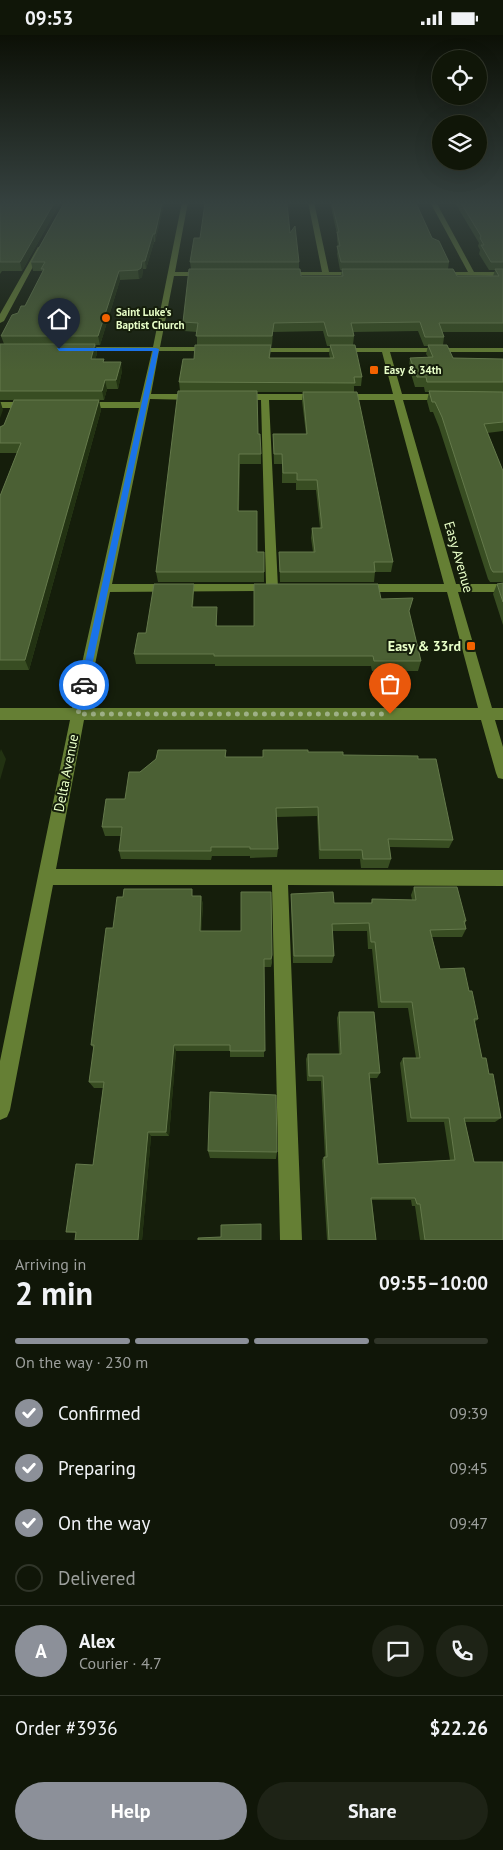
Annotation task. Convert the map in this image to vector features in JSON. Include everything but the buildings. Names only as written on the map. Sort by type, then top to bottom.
[{"type":"street","points":[[0,321],[35,258]]},
{"type":"street","name":"Delta Avenue","points":[[0,1110],[78,714],[156,349],[173,258]]},
{"type":"street","points":[[323,258],[326,274]]},
{"type":"street","points":[[464,258],[472,274]]},
{"type":"street","points":[[170,274],[209,274]]},
{"type":"street","points":[[277,274],[365,274]]},
{"type":"street","points":[[433,274],[503,274]]},
{"type":"street","points":[[68,349],[216,349]]},
{"type":"street","points":[[246,349],[503,350]]},
{"type":"street","name":"Easy Avenue","points":[[385,350],[503,773]]},
{"type":"street","points":[[78,405],[206,397]]},
{"type":"street","points":[[235,397],[455,397]]},
{"type":"street","points":[[105,588],[277,588],[265,397]]},
{"type":"street","points":[[0,405],[11,408],[41,405]]},
{"type":"street","points":[[352,588],[503,588]]},
{"type":"street","points":[[0,714],[503,714]]},
{"type":"street","points":[[46,877],[503,878]]},
{"type":"street","points":[[280,877],[291,1240]]},
{"type":"way so far","points":[[84,685],[78,714],[390,714]]},
{"type":"place","name":"Saint Luke's Baptist Church","points":[[106,318]]},
{"type":"place","name":"Easy & 34th","points":[[374,370]]},
{"type":"place","name":"Easy & 33rd","points":[[471,646]]},
{"type":"route","points":[[59,349],[156,349],[84,685]]}]
